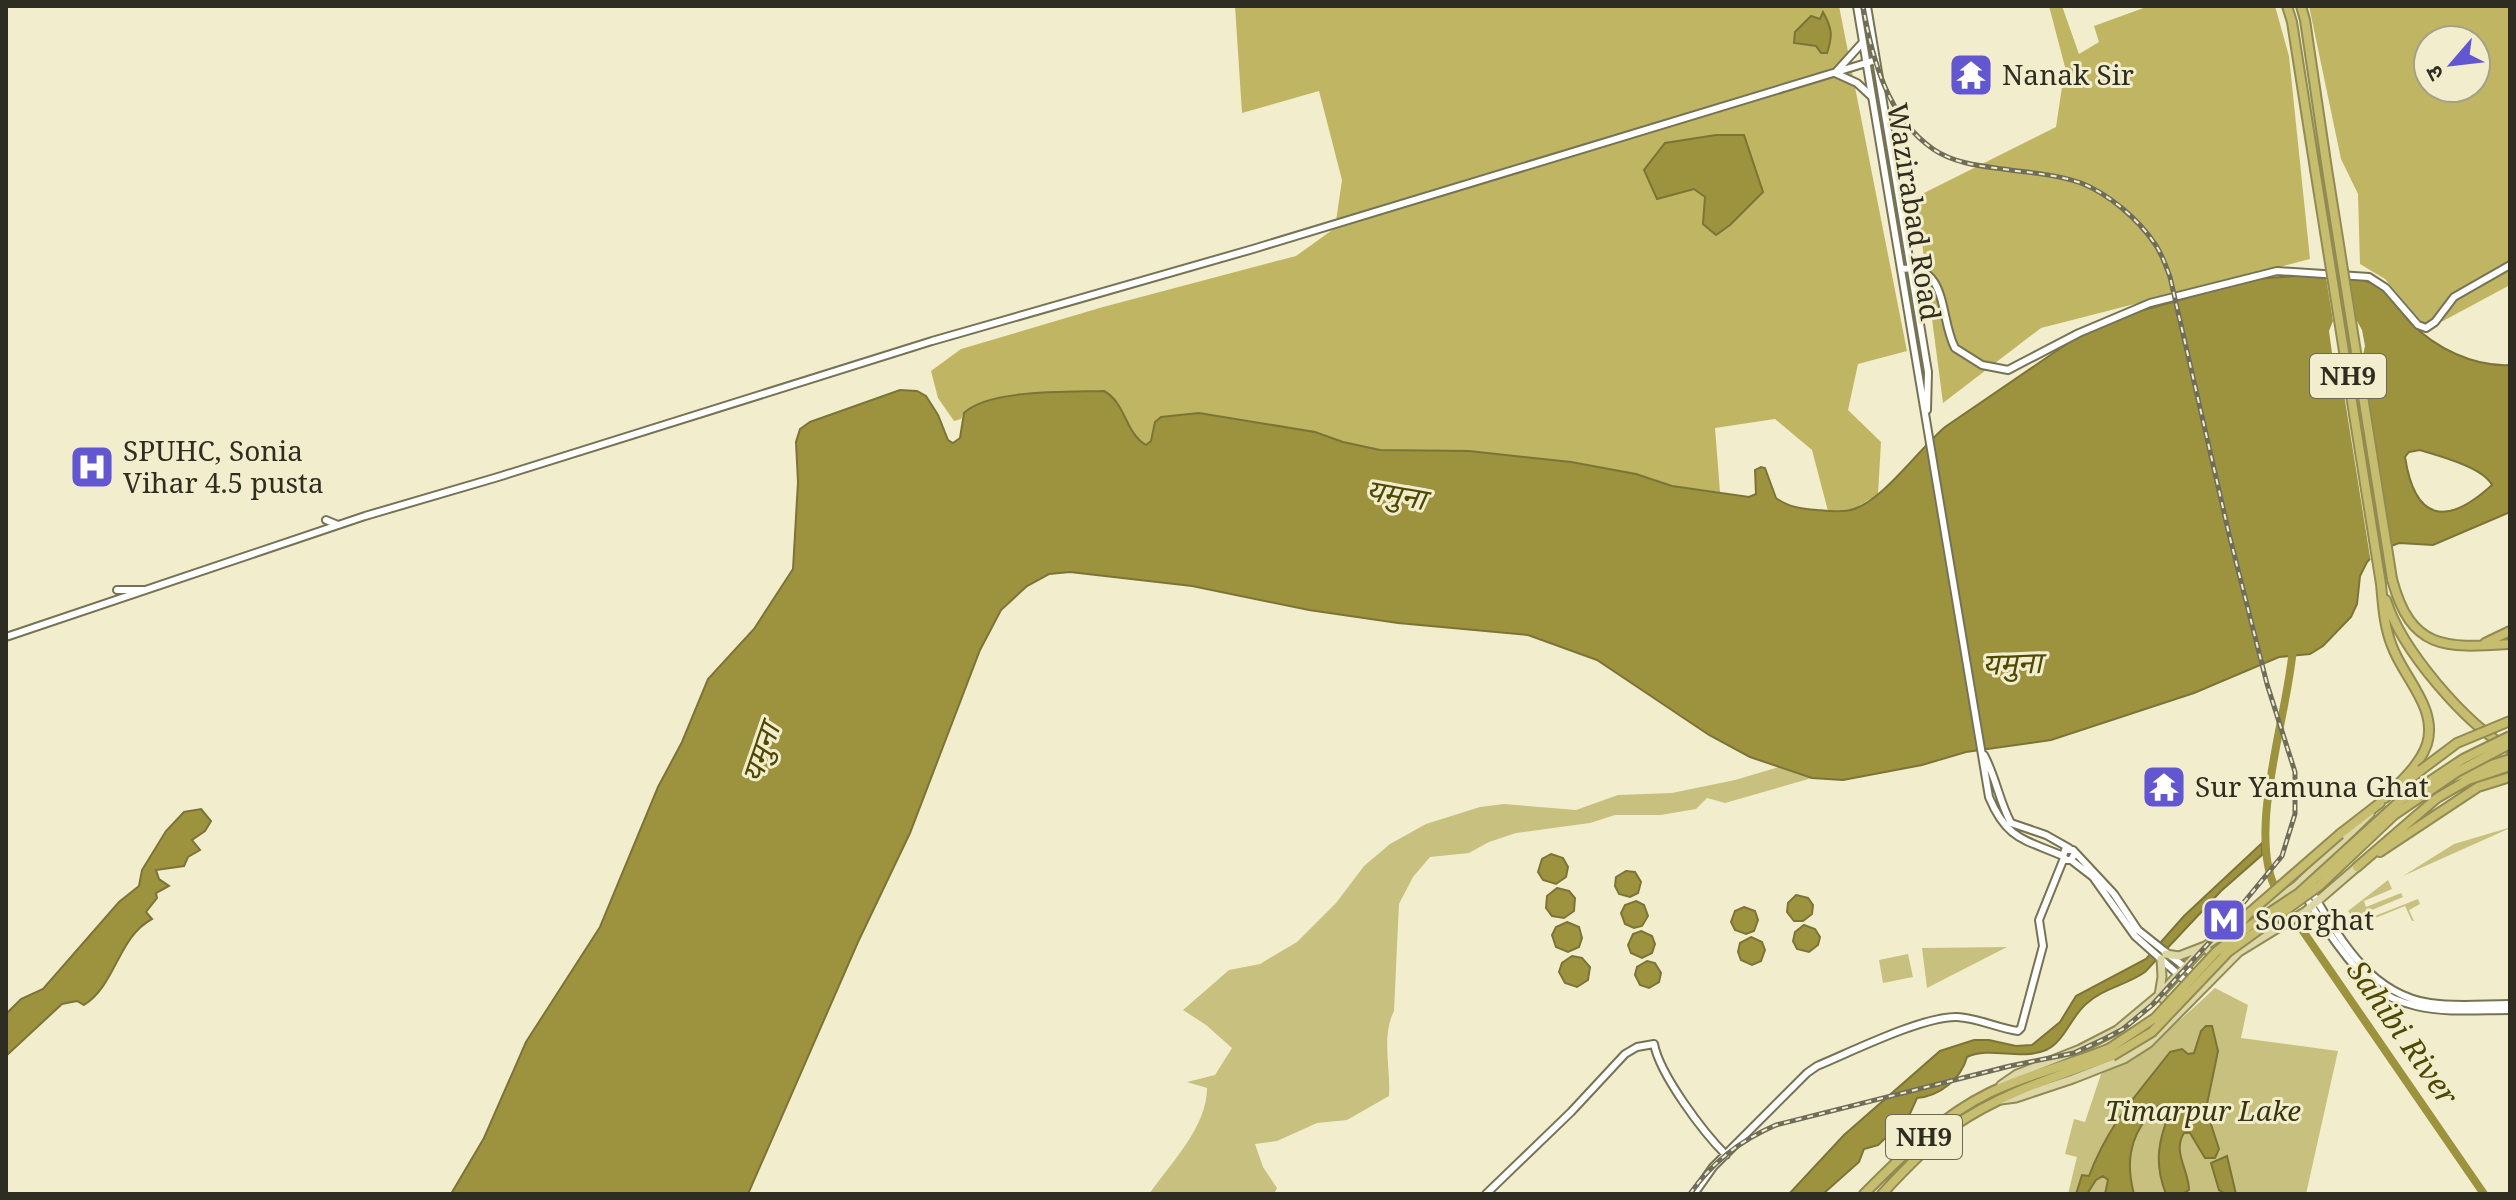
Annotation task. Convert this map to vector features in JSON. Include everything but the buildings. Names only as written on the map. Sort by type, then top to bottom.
[{"type":"highway","name":"NH9","points":[[2287,6],[2381,584]]},
{"type":"highway","name":"NH9","points":[[2301,6],[2392,579],[2402,610],[2420,632],[2442,644],[2468,647]]},
{"type":"highway","points":[[2381,584],[2404,642],[2418,662],[2479,725],[2510,746]]},
{"type":"highway","points":[[2381,584],[2391,644],[2419,697],[2429,724],[2427,744],[2418,768]]},
{"type":"highway","points":[[2468,647],[2510,631]]},
{"type":"highway","points":[[2468,647],[2510,644]]},
{"type":"highway","points":[[2111,1052],[2155,1018],[2248,914],[2418,768],[2457,743],[2510,721]]},
{"type":"highway","points":[[2216,952],[2299,893],[2400,801],[2463,759],[2510,736]]},
{"type":"highway","points":[[2111,1052],[2152,1032],[2228,952],[2319,886],[2394,815],[2473,762],[2510,746]]},
{"type":"highway","points":[[2433,787],[2467,772],[2510,759]]},
{"type":"highway","points":[[2357,867],[2426,806],[2458,785],[2510,766]]},
{"type":"highway","points":[[2357,867],[2478,787],[2510,777]]},
{"type":"highway","name":"NH9","points":[[1864,1194],[1944,1119],[1992,1091],[2015,1088],[2111,1052]]},
{"type":"highway","name":"NH9","points":[[1882,1194],[1951,1128],[2015,1088]]},
{"type":"main road","points":[[1992,1091],[2017,1074],[2101,1040],[2117,1030],[2159,995],[2205,946],[2301,881],[2382,801]]},
{"type":"main road","points":[[1999,1100],[2016,1098],[2124,1059],[2149,1043],[2239,952],[2311,906],[2357,867]]},
{"type":"main road","points":[[2225,933],[2239,952]]},
{"type":"main road","points":[[2159,995],[2163,957],[2179,956],[2205,946]]},
{"type":"main road","points":[[2205,946],[2221,970]]},
{"type":"main road","points":[[2159,995],[2180,1015]]},
{"type":"street","name":"Wazirabad Road","points":[[1857,6],[1989,797],[2004,826],[2036,846],[2068,856]]},
{"type":"street","name":"Wazirabad Road","points":[[1867,6],[1928,372],[1927,426]]},
{"type":"street","points":[[1835,73],[1863,42]]},
{"type":"street","points":[[6,637],[338,525],[932,341],[1243,252],[1876,60]]},
{"type":"street","points":[[1835,73],[1857,83],[1872,97]]},
{"type":"street","points":[[1901,269],[1923,271],[1934,280],[1955,348],[1982,365],[2008,370],[2079,333],[2150,303],[2277,271],[2369,277],[2386,288],[2418,325],[2426,328],[2435,322],[2454,297],[2510,265]]},
{"type":"street","points":[[326,520],[338,525]]},
{"type":"street","points":[[117,590],[147,590]]},
{"type":"street","name":"Wazirabad Road","points":[[1983,752],[1992,771],[1999,801],[2011,823],[2046,835],[2093,877],[2128,928],[2163,957],[2198,993]]},
{"type":"street","points":[[1694,1194],[1724,1154],[1817,1066],[1901,1031],[1948,1017],[1977,1020],[2018,1031],[2043,946],[2039,920],[2057,869],[2068,856]]},
{"type":"street","points":[[2301,881],[2311,906],[2349,958],[2384,994],[2433,1009],[2510,1010]]},
{"type":"street","points":[[2311,906],[2385,988],[2432,1004],[2510,1004]]},
{"type":"street","name":"Wazirabad Road","points":[[2163,957],[2184,966],[2206,985]]},
{"type":"street","points":[[1486,1194],[1571,1112],[1625,1054],[1637,1047],[1654,1044],[1662,1065],[1698,1121],[1724,1154]]},
{"type":"green space","points":[[1779,767],[1812,778],[1725,803],[1707,798],[1696,809],[1661,815],[1615,815],[1590,823],[1516,833],[1469,853],[1430,857],[1413,877],[1399,904],[1394,1011],[1387,1042],[1389,1096],[1347,1120],[1317,1123],[1277,1141],[1255,1144],[1263,1167],[1277,1188],[1274,1194],[1149,1194],[1186,1144],[1201,1117],[1207,1088],[1187,1082],[1215,1075],[1232,1048],[1183,1010],[1229,970],[1260,964],[1297,942],[1336,903],[1364,866],[1390,844],[1426,824],[1480,807],[1504,804],[1576,810],[1618,795],[1672,793]]},
{"type":"green space","points":[[2508,829],[2403,876],[2454,844]]},
{"type":"green space","points":[[2388,880],[2392,889],[2364,901],[2366,907],[2401,893],[2403,897],[2355,917],[2357,923],[2418,899],[2420,904],[2409,910],[2414,921],[2405,906],[2358,925],[2348,911]]},
{"type":"green space","points":[[2007,947],[1927,988],[1922,948]]},
{"type":"green space","points":[[1908,954],[1913,977],[1883,983],[1879,960]]},
{"type":"green space","name":"Timarpur Lake","points":[[2215,988],[2248,1005],[2241,1038],[2338,1051],[2306,1194],[2068,1194],[2077,1157],[2065,1154],[2074,1119],[2085,1122],[2101,1074],[2147,1046]]},
{"type":"shaded area","points":[[1235,6],[1839,6],[1907,351],[1858,364],[1848,410],[1881,442],[1878,494],[1854,509],[1828,511],[1812,450],[1775,419],[1715,428],[1720,492],[1672,486],[1636,474],[1571,462],[1469,451],[1380,450],[1315,432],[1155,422],[1151,441],[1146,445],[1137,438],[1129,424],[1001,399],[978,404],[961,419],[954,421],[938,398],[931,371],[961,349],[1103,307],[1296,256],[1335,228],[1342,180],[1319,91],[1242,113]]},
{"type":"shaded area","points":[[2049,6],[2062,6],[2079,54],[2099,42],[2094,26],[2149,6],[2275,6],[2289,56],[2310,259],[2041,328],[1943,403],[1916,197],[2056,127],[2065,67]]},
{"type":"shaded area","points":[[2309,6],[2510,6],[2510,285],[2443,321],[2423,323],[2385,279],[2360,264],[2358,194],[2341,159]]},
{"type":"water","points":[[1823,12],[1831,32],[1827,53],[1821,53],[1816,46],[1794,43],[1795,32],[1811,16],[1820,19]]},
{"type":"water","points":[[1716,135],[1744,135],[1763,192],[1716,235],[1703,224],[1705,197],[1694,189],[1657,199],[1644,170],[1665,143]]},
{"type":"water","name":"यमुना","points":[[2321,274],[2370,282],[2386,292],[2410,322],[2443,348],[2483,363],[2510,365],[2510,512],[2433,545],[2399,543],[2378,551],[2367,562],[2360,576],[2357,604],[2351,617],[2323,646],[2310,654],[2279,657],[2194,693],[2051,740],[1966,752],[1922,765],[1843,780],[1812,778],[1750,757],[1709,735],[1597,660],[1528,635],[1398,623],[1309,610],[1192,586],[1070,572],[1049,574],[1027,586],[1001,610],[980,650],[910,833],[858,942],[748,1194],[451,1194],[484,1138],[526,1042],[600,927],[658,787],[682,742],[708,679],[754,629],[793,569],[798,482],[796,442],[800,429],[810,422],[900,390],[917,391],[926,396],[948,440],[953,443],[960,438],[964,413],[976,405],[1030,393],[1104,391],[1117,403],[1134,433],[1146,445],[1151,441],[1155,422],[1161,417],[1199,413],[1315,432],[1380,450],[1469,451],[1571,462],[1636,474],[1672,486],[1749,497],[1756,494],[1755,470],[1761,467],[1765,468],[1776,498],[1781,501],[1806,509],[1845,511],[1865,504],[1877,495],[1945,427],[2074,339],[2133,313],[2255,279]],"holes":[[[2420,450],[2470,468],[2492,485],[2460,507],[2435,511],[2416,494],[2410,478],[2405,457],[2409,452]]]},
{"type":"water","points":[[201,809],[211,821],[205,831],[192,840],[200,850],[188,857],[184,866],[156,870],[159,879],[169,886],[156,893],[157,898],[146,912],[152,919],[132,937],[103,986],[84,1005],[77,1001],[62,1004],[6,1056],[6,1014],[21,999],[43,989],[119,902],[139,886],[142,870],[166,831],[184,812]]},
{"type":"water","points":[[2262,843],[2262,855],[2221,891],[2145,972],[2093,999],[2081,1009],[2052,1046],[2036,1053],[1986,1053],[1967,1057],[1955,1079],[1934,1094],[1917,1098],[1909,1116],[1878,1145],[1864,1149],[1859,1162],[1823,1194],[1789,1194],[1844,1135],[1940,1051],[1974,1040],[2032,1045],[2060,1022],[2076,996],[2146,959],[2184,916]]},
{"type":"water","points":[[1551,854],[1563,858],[1568,867],[1566,877],[1556,884],[1543,880],[1538,872],[1542,859]]},
{"type":"water","points":[[1626,871],[1635,872],[1641,882],[1638,893],[1630,897],[1619,894],[1615,886],[1616,877]]},
{"type":"water","points":[[1557,888],[1569,891],[1575,898],[1574,911],[1564,918],[1552,916],[1546,908],[1547,896]]},
{"type":"water","points":[[1796,895],[1808,898],[1813,905],[1812,914],[1803,921],[1794,921],[1787,912],[1788,903]]},
{"type":"water","points":[[1636,901],[1644,905],[1648,916],[1642,926],[1634,928],[1625,924],[1621,913],[1625,905]]},
{"type":"water","points":[[1744,907],[1755,911],[1758,920],[1754,931],[1746,934],[1735,930],[1731,922],[1735,911]]},
{"type":"water","points":[[1567,922],[1579,927],[1582,938],[1579,947],[1568,952],[1556,947],[1552,935],[1556,927]]},
{"type":"water","points":[[1804,925],[1815,929],[1820,937],[1818,945],[1809,952],[1797,949],[1793,941],[1795,932]]},
{"type":"water","points":[[1641,931],[1652,936],[1655,944],[1652,953],[1642,958],[1631,953],[1628,945],[1633,934]]},
{"type":"water","points":[[1751,937],[1762,942],[1765,950],[1761,961],[1752,965],[1741,960],[1738,952],[1740,943]]},
{"type":"water","points":[[1572,956],[1582,958],[1590,967],[1588,980],[1577,987],[1565,983],[1559,972],[1562,963]]},
{"type":"water","points":[[1647,961],[1655,963],[1661,973],[1659,982],[1649,988],[1640,985],[1635,975],[1637,967]]},
{"type":"water","points":[[2206,1026],[2212,1026],[2218,1051],[2206,1109],[2219,1149],[2215,1158],[2205,1158],[2190,1133],[2184,1133],[2180,1154],[2189,1190],[2182,1194],[2166,1194],[2159,1163],[2160,1143],[2170,1112],[2164,1104],[2149,1115],[2133,1143],[2130,1172],[2134,1194],[2105,1194],[2108,1180],[2103,1176],[2096,1180],[2087,1194],[2076,1194],[2082,1175],[2089,1176],[2105,1140],[2135,1097],[2170,1052],[2182,1049],[2188,1054],[2194,1053],[2201,1031]]},
{"type":"water","points":[[2227,1156],[2236,1194],[2219,1190],[2211,1163]]},
{"type":"pier","points":[[2325,271],[2349,275],[2356,319],[2365,346],[2362,359],[2392,550],[2371,563],[2339,363],[2332,353],[2329,331],[2333,321]]},
{"type":"waterway","name":"Sahibi River","points":[[2278,893],[2269,869],[2265,840],[2271,773],[2293,647]]},
{"type":"waterway","name":"Sahibi River","points":[[2285,905],[2484,1194]]},
{"type":"railway","points":[[1690,1194],[1728,1153],[1776,1125],[2074,1053],[2123,1029],[2152,1005],[2226,924],[2282,856],[2295,814],[2295,772],[2267,684],[2170,277],[2160,252],[2131,217],[2092,188],[2062,178],[1985,167],[1949,158],[1917,136],[1884,85],[1871,46],[1863,6]]},
{"type":"place","name":"Nanak Sir","points":[[1971,75]]},
{"type":"place","name":"SPUHC, Sonia Vihar 4.5 pusta","points":[[92,467]]},
{"type":"place","name":"Sur Yamuna Ghat","points":[[2164,787]]},
{"type":"place","name":"Soorghat","points":[[2224,920]]}]
